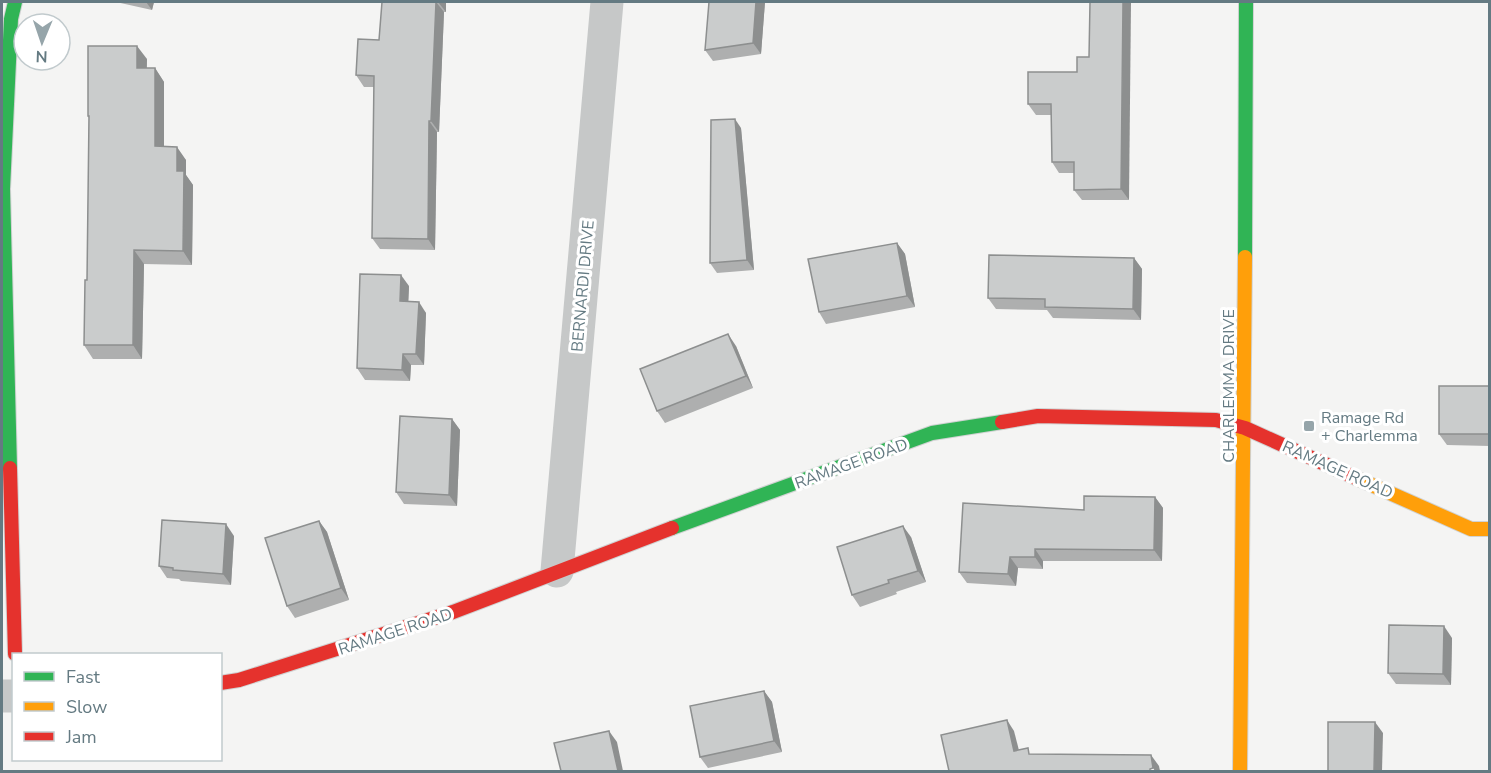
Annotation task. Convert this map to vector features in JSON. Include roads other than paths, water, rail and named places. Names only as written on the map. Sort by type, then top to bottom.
[{"type":"street","points":[[15,2],[11,19],[3,189],[15,653]]},
{"type":"street","name":"BERNARDI DRIVE","points":[[557,571],[607,2]]},
{"type":"street","name":"CHARLEMMA DRIVE","points":[[1240,771],[1245,428],[1246,2]]},
{"type":"street","name":"RAMAGE ROAD","points":[[222,682],[239,680],[453,612],[557,571],[932,434],[1038,416],[1216,420],[1245,428],[1471,529],[1490,529]]},
{"type":"place","name":"Ramage Rd + Charlemma","points":[[1309,426]]}]
